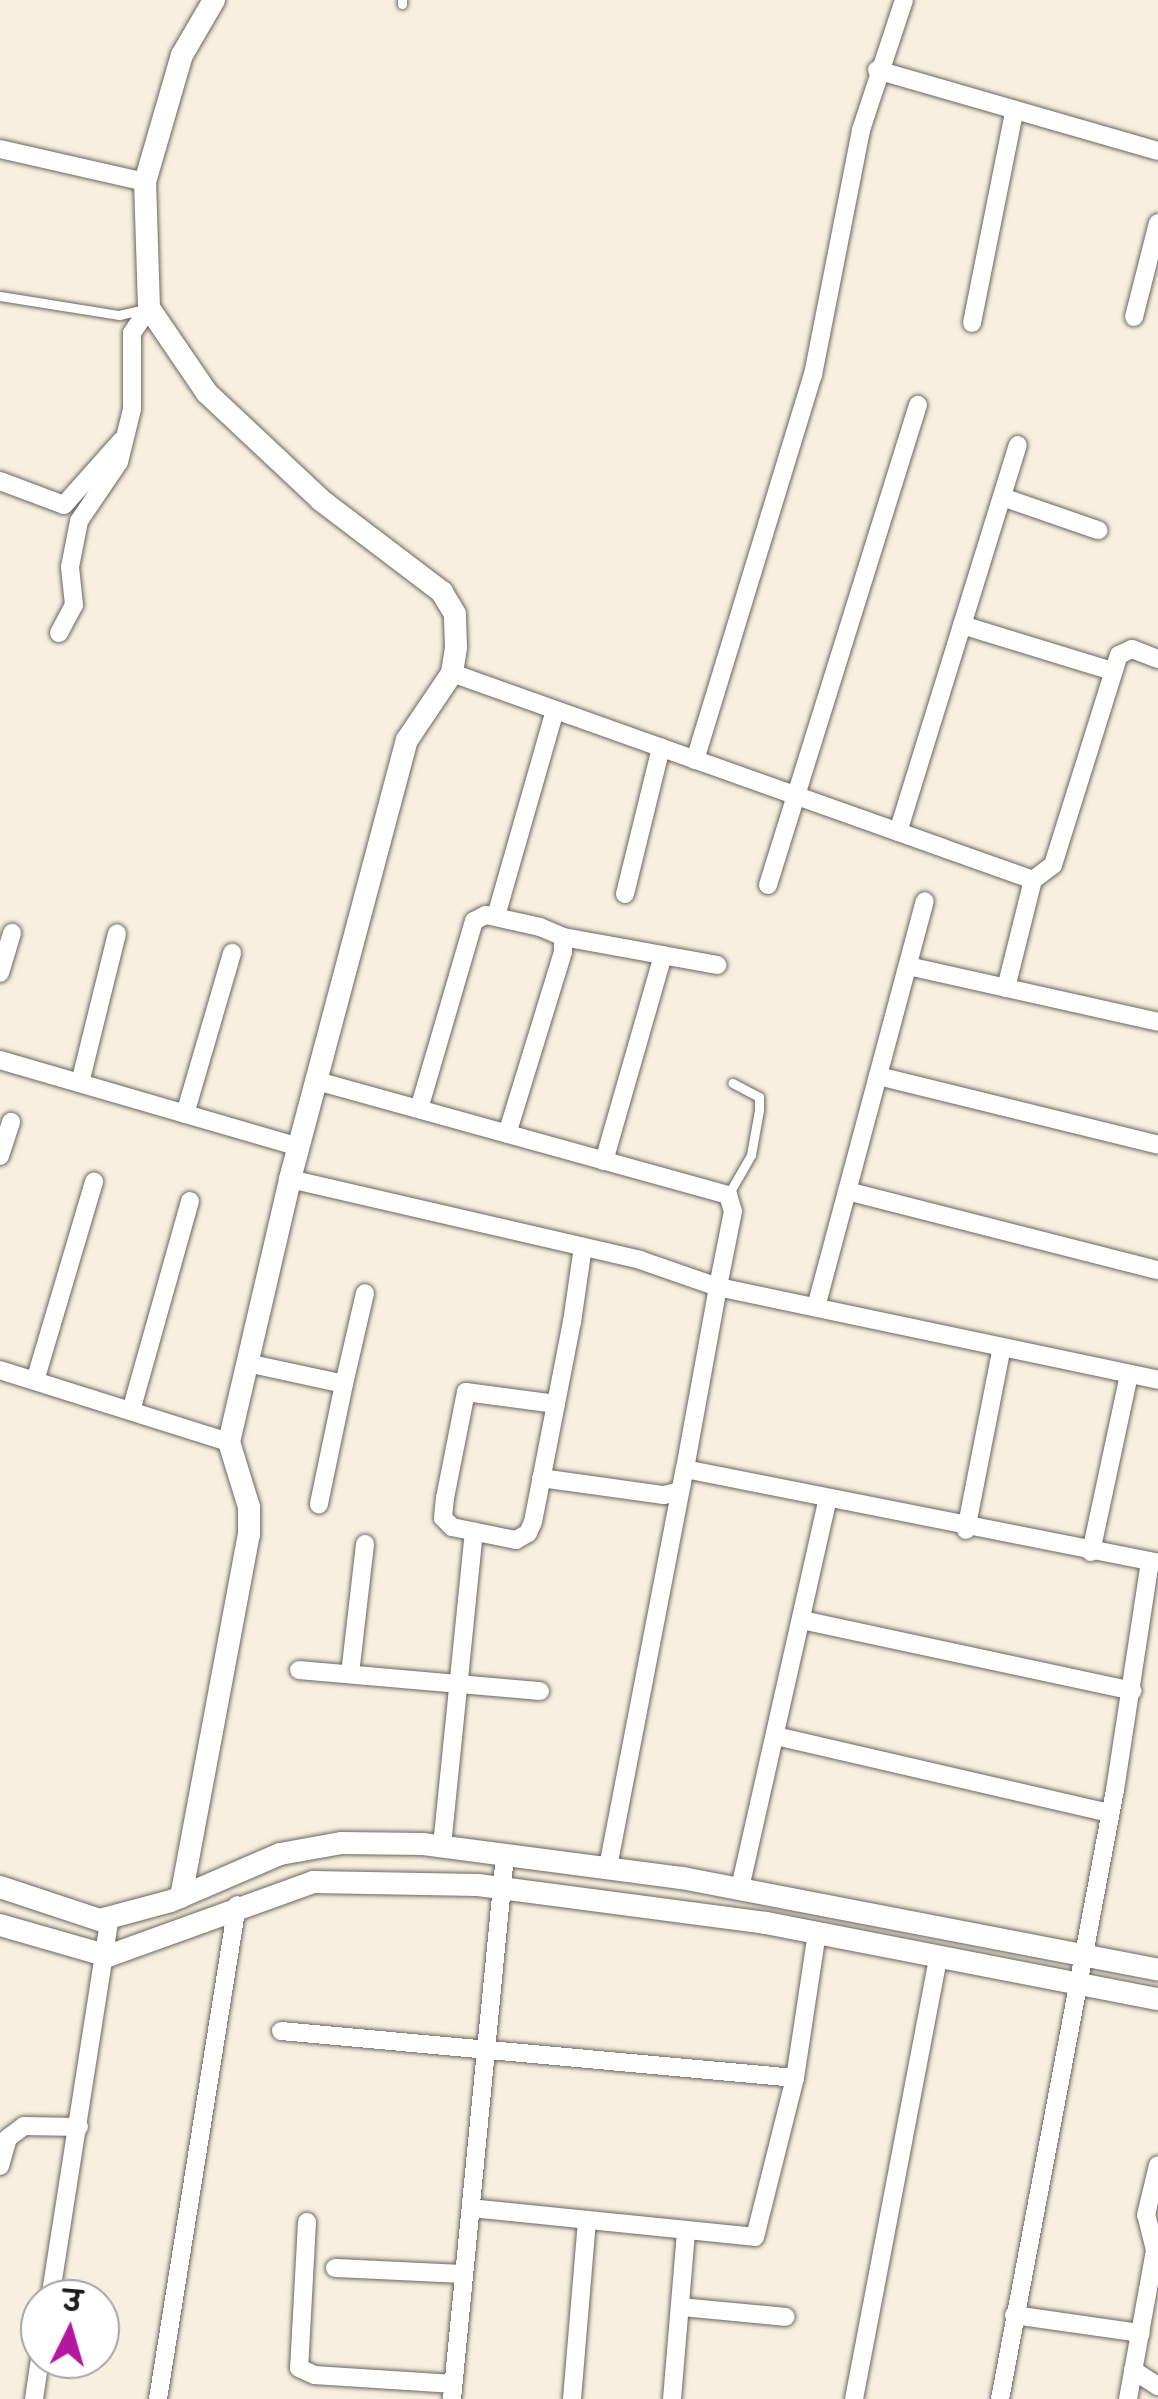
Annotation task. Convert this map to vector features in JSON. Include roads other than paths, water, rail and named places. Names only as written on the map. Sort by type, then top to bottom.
[{"type":"street","points":[[180,1897],[249,1535],[250,1508],[229,1442],[290,1179],[407,740],[452,674],[455,614],[442,592],[321,500],[207,393],[149,308],[144,182],[182,55],[214,0]]},
{"type":"street","points":[[695,760],[813,375],[878,70],[904,0]]},
{"type":"street","points":[[878,70],[1158,151]]},
{"type":"street","points":[[972,322],[1014,112]]},
{"type":"street","points":[[0,149],[144,182]]},
{"type":"street","points":[[1134,317],[1158,223]]},
{"type":"street","points":[[59,633],[74,605],[70,567],[79,522],[119,462],[132,409],[132,333],[149,308]]},
{"type":"street","points":[[768,885],[918,404]]},
{"type":"street","points":[[0,481],[64,505],[126,436]]},
{"type":"street","points":[[898,832],[1018,445]]},
{"type":"street","points":[[1002,497],[1098,530]]},
{"type":"street","points":[[962,625],[1112,670]]},
{"type":"street","points":[[1006,988],[1033,880],[1053,865],[1112,670],[1125,650],[1158,659]]},
{"type":"street","points":[[452,674],[1033,880]]},
{"type":"street","points":[[496,916],[555,710]]},
{"type":"street","points":[[625,894],[661,748]]},
{"type":"street","points":[[816,1307],[925,900]]},
{"type":"street","points":[[419,1110],[474,921],[496,916],[563,938],[717,965]]},
{"type":"street","points":[[0,973],[12,933]]},
{"type":"street","points":[[80,1084],[117,933]]},
{"type":"street","points":[[507,1134],[563,938]]},
{"type":"street","points":[[185,1114],[232,953]]},
{"type":"street","points":[[604,1161],[663,955]]},
{"type":"street","points":[[908,966],[1158,1022]]},
{"type":"street","points":[[0,1060],[300,1147]]},
{"type":"street","points":[[878,1076],[1158,1145]]},
{"type":"street","points":[[316,1081],[728,1195],[734,1210],[608,1867]]},
{"type":"street","points":[[0,1156],[11,1122]]},
{"type":"street","points":[[290,1179],[583,1246],[718,1288],[1128,1379],[1158,1380]]},
{"type":"street","points":[[35,1381],[94,1182]]},
{"type":"street","points":[[848,1192],[1158,1270]]},
{"type":"street","points":[[130,1411],[190,1201]]},
{"type":"street","points":[[556,1404],[477,1389],[464,1395],[443,1518],[452,1527],[522,1538],[533,1522],[556,1404],[583,1246]]},
{"type":"street","points":[[319,1504],[366,1293]]},
{"type":"street","points":[[966,1530],[1002,1352]]},
{"type":"street","points":[[247,1363],[344,1384]]},
{"type":"street","points":[[0,1370],[229,1442]]},
{"type":"street","points":[[1091,1552],[1128,1379]]},
{"type":"street","points":[[685,1470],[966,1530],[1154,1562],[1000,2399]]},
{"type":"street","points":[[542,1478],[680,1492]]},
{"type":"street","points":[[740,1888],[827,1500]]},
{"type":"street","points":[[442,1846],[474,1532]]},
{"type":"street","points":[[350,1674],[366,1544]]},
{"type":"street","points":[[802,1620],[1132,1691]]},
{"type":"street","points":[[299,1670],[540,1691]]},
{"type":"street","points":[[776,1736],[1110,1813]]},
{"type":"street","points":[[0,1886],[110,1918],[180,1897],[280,1854],[342,1843],[442,1846],[740,1888],[1158,1970]]},
{"type":"street","points":[[307,2222],[299,2368],[315,2376],[452,2392],[505,1856]]},
{"type":"street","points":[[0,1925],[108,1956],[166,1939],[237,1905],[313,1882],[502,1888],[817,1933],[1158,1998]]},
{"type":"street","points":[[158,2399],[237,1905]]},
{"type":"street","points":[[53,2279],[108,1956],[110,1918]]},
{"type":"street","points":[[471,2208],[755,2237],[794,2078],[817,1933]]},
{"type":"street","points":[[854,2399],[938,1959]]},
{"type":"street","points":[[281,2030],[794,2078]]},
{"type":"street","points":[[0,2166],[8,2138],[24,2126],[79,2128]]},
{"type":"street","points":[[1128,2399],[1155,2250],[1147,2199],[1158,2166]]},
{"type":"street","points":[[572,2399],[588,2221]]},
{"type":"street","points":[[672,2399],[686,2231]]},
{"type":"street","points":[[336,2268],[464,2274]]},
{"type":"street","points":[[681,2306],[786,2317]]},
{"type":"street","points":[[1014,2315],[1141,2333]]},
{"type":"street","points":[[1133,2370],[1158,2386]]},
{"type":"lane","points":[[0,296],[120,316],[149,308]]},
{"type":"lane","points":[[728,1195],[751,1154],[759,1110],[759,1097],[734,1083]]}]
